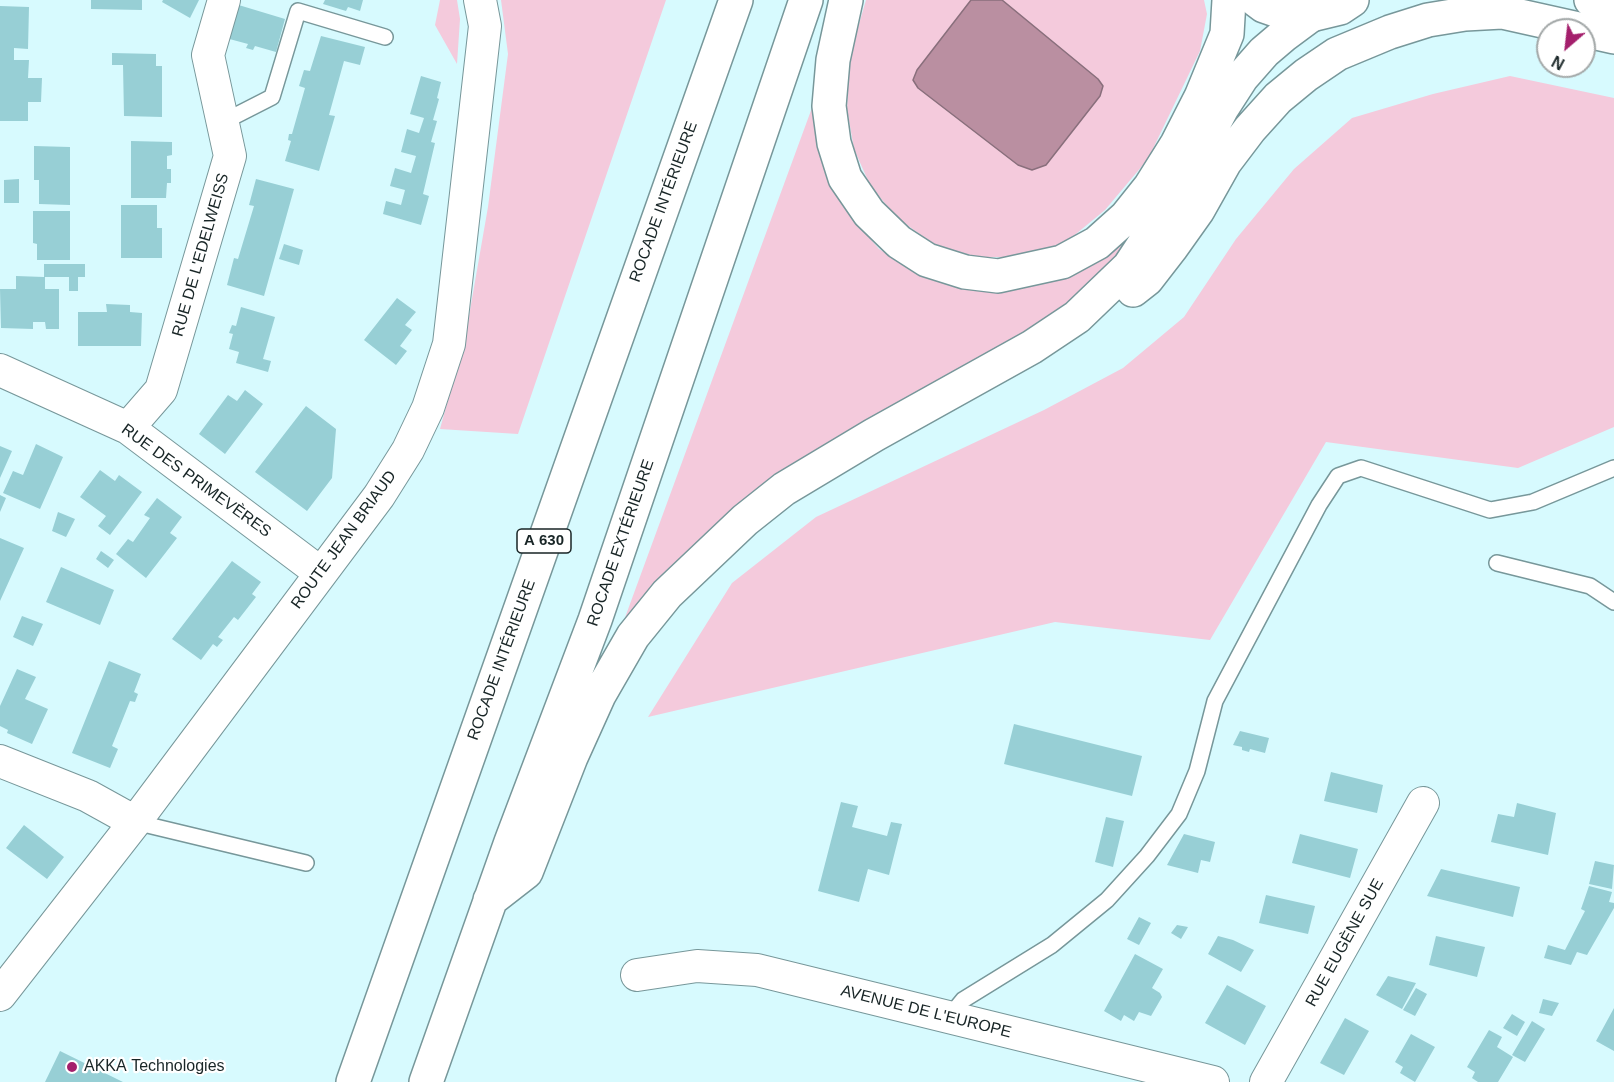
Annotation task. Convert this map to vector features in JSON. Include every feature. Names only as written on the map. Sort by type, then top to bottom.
[{"type":"main road","points":[[714,63],[731,0]]},
{"type":"main road","name":"ROCADE INTÉRIEURE","points":[[353,1082],[736,0]]},
{"type":"main road","name":"ROCADE EXTÉRIEURE","points":[[426,1082],[490,900],[595,620],[806,0]]},
{"type":"main road","points":[[846,0],[833,60],[829,106],[834,143],[845,178],[869,213],[899,242],[927,260],[965,272],[998,276],[1062,262],[1097,243],[1126,217],[1150,187],[1177,144],[1202,97],[1227,34],[1229,0]]},
{"type":"main road","points":[[1256,0],[1264,6],[1287,14],[1311,15],[1340,8],[1352,0]]},
{"type":"main road","points":[[1591,0],[1614,6]]},
{"type":"main road","points":[[984,374],[1039,355],[1087,327],[1147,279],[1198,210],[1225,162],[1250,129],[1278,98],[1306,75],[1338,54],[1389,32],[1419,23],[1474,13],[1502,12],[1614,37]]},
{"type":"main road","points":[[490,900],[526,872],[571,757],[599,695],[633,636],[667,594],[737,527],[784,489],[874,435],[1032,347],[1077,317],[1129,267],[1173,200],[1222,108],[1242,77],[1264,52],[1311,15]]},
{"type":"street","name":"RUE DE L'EDELWEISS","points":[[128,428],[161,390],[230,156],[208,54],[224,0]]},
{"type":"street","name":"ROUTE JEAN BRIAUD","points":[[0,995],[135,822],[379,496],[408,450],[428,408],[449,344],[485,26],[480,0]]},
{"type":"street","name":"RUE DES PRIMEVÈRES","points":[[0,370],[128,428],[319,574]]},
{"type":"street","points":[[0,761],[88,796],[135,822]]},
{"type":"street","name":"RUE EUGÈNE SUE","points":[[1266,1082],[1423,803]]},
{"type":"street","name":"AVENUE DE L'EUROPE","points":[[637,975],[697,966],[757,970],[1213,1082]]},
{"type":"lane","points":[[223,122],[272,97],[298,11],[385,37]]},
{"type":"lane","points":[[949,1017],[963,1000],[1052,945],[1107,900],[1147,856],[1179,814],[1197,771],[1215,701],[1319,505],[1338,476],[1361,468],[1490,510],[1533,502],[1614,468]]},
{"type":"lane","points":[[1497,563],[1590,585],[1614,602]]},
{"type":"lane","points":[[135,822],[306,863]]},
{"type":"shaded area","points":[[440,0],[457,0],[460,19],[457,64],[435,25]]},
{"type":"shaded area","points":[[501,0],[666,0],[518,434],[440,429],[466,333],[488,207],[508,54]]},
{"type":"shaded area","points":[[866,0],[1204,0],[1207,14],[1200,51],[1148,159],[1105,210],[1065,243],[1020,257],[977,257],[933,244],[896,217],[870,185],[854,149],[847,109],[849,58]]},
{"type":"shaded area","points":[[971,0],[1002,0],[1098,79],[1103,86],[1100,96],[1046,165],[1032,170],[1018,165],[918,88],[913,80],[917,70]]},
{"type":"shaded area","points":[[1510,76],[1614,98],[1614,427],[1518,468],[1326,442],[1210,640],[1055,622],[648,717],[732,583],[816,517],[1044,410],[1123,368],[1184,317],[1236,239],[1294,169],[1352,118],[1433,94]]},
{"type":"shaded area","points":[[813,105],[856,222],[879,249],[914,270],[993,289],[1151,204],[1124,251],[1095,284],[623,623]]},
{"type":"building","points":[[91,0],[142,0],[142,10],[91,9]]},
{"type":"building","points":[[163,0],[199,0],[190,18],[162,2]]},
{"type":"building","points":[[325,0],[363,0],[360,11],[348,7],[346,11],[323,4]]},
{"type":"building","points":[[232,3],[285,19],[276,52],[255,46],[253,50],[246,48],[248,44],[222,37]]},
{"type":"building","points":[[0,6],[29,7],[28,49],[14,48],[14,60],[29,60],[28,78],[42,78],[41,102],[28,102],[28,121],[0,121]]},
{"type":"building","points":[[321,36],[365,47],[360,65],[344,61],[329,115],[335,116],[319,171],[285,161],[291,141],[288,140],[289,134],[292,134],[305,88],[299,86],[304,70],[310,71]]},
{"type":"building","points":[[112,53],[156,54],[156,66],[162,66],[162,117],[124,116],[123,65],[112,65]]},
{"type":"building","points":[[421,76],[441,82],[433,120],[437,121],[431,142],[435,143],[423,194],[429,196],[421,225],[383,214],[386,201],[401,205],[405,190],[390,186],[395,168],[411,173],[416,156],[401,152],[407,129],[419,133],[424,118],[410,114]]},
{"type":"building","points":[[131,141],[172,142],[172,155],[167,156],[167,169],[171,169],[171,183],[167,183],[166,198],[131,198]]},
{"type":"building","points":[[34,146],[70,147],[70,205],[39,204],[39,180],[34,180]]},
{"type":"building","points":[[19,179],[19,203],[4,203],[4,180]]},
{"type":"building","points":[[256,179],[294,189],[264,296],[227,285],[234,258],[238,259],[254,206],[249,205]]},
{"type":"building","points":[[121,205],[157,205],[157,228],[162,228],[162,258],[121,258]]},
{"type":"building","points":[[33,211],[70,211],[70,260],[37,260],[37,244],[33,243]]},
{"type":"building","points":[[284,244],[303,250],[299,265],[279,259]]},
{"type":"building","points":[[44,264],[85,264],[85,277],[78,277],[78,291],[69,291],[69,277],[45,277],[45,289],[59,289],[59,329],[46,329],[45,322],[33,322],[33,329],[1,328],[0,289],[16,289],[16,276],[44,277]]},
{"type":"building","points":[[397,298],[416,312],[405,325],[412,330],[400,346],[407,351],[396,365],[364,340]]},
{"type":"building","points":[[106,304],[130,305],[130,312],[142,313],[141,346],[78,346],[78,312],[107,312]]},
{"type":"building","points":[[241,307],[275,317],[263,359],[271,361],[268,372],[236,363],[239,352],[229,349],[233,334],[229,333],[232,325],[236,326]]},
{"type":"building","points":[[245,390],[263,404],[225,454],[199,434],[228,395],[237,401]]},
{"type":"building","points":[[306,406],[336,429],[332,478],[307,511],[255,472]]},
{"type":"building","points":[[36,444],[63,457],[40,509],[3,493],[13,471],[23,475]]},
{"type":"building","points":[[0,446],[12,451],[0,478]]},
{"type":"building","points":[[100,470],[115,481],[119,475],[142,492],[110,535],[98,526],[106,516],[80,497]]},
{"type":"building","points":[[0,495],[6,498],[0,512]]},
{"type":"building","points":[[157,498],[182,517],[170,533],[177,538],[146,578],[116,554],[128,539],[133,542],[150,518],[144,515]]},
{"type":"building","points":[[58,512],[75,519],[66,537],[52,531]]},
{"type":"building","points":[[0,538],[24,548],[0,601]]},
{"type":"building","points":[[101,551],[114,560],[108,568],[96,559]]},
{"type":"building","points":[[232,561],[261,582],[252,594],[256,597],[238,620],[234,617],[218,637],[223,640],[217,647],[213,644],[201,660],[172,639]]},
{"type":"building","points":[[61,567],[114,590],[100,625],[46,602]]},
{"type":"building","points":[[22,616],[43,624],[33,646],[13,637]]},
{"type":"building","points":[[109,661],[141,674],[134,692],[138,694],[135,702],[130,701],[112,746],[118,749],[110,768],[72,753]]},
{"type":"building","points":[[17,669],[36,677],[25,699],[48,709],[32,744],[7,733],[8,730],[0,726],[0,706]]},
{"type":"building","points":[[1014,724],[1142,756],[1132,796],[1004,764]]},
{"type":"building","points":[[1240,731],[1269,738],[1265,753],[1250,749],[1249,752],[1233,745]]},
{"type":"building","points":[[1331,772],[1383,785],[1377,813],[1324,801]]},
{"type":"building","points":[[841,802],[858,806],[852,827],[887,836],[891,822],[902,824],[889,875],[868,869],[859,902],[818,891]]},
{"type":"building","points":[[1517,803],[1556,813],[1548,855],[1491,842],[1498,814],[1514,817]]},
{"type":"building","points":[[1106,817],[1124,821],[1113,867],[1095,862]]},
{"type":"building","points":[[24,825],[64,857],[47,879],[6,848]]},
{"type":"building","points":[[1184,834],[1215,842],[1210,862],[1201,860],[1198,873],[1167,865]]},
{"type":"building","points":[[1300,834],[1358,849],[1350,878],[1292,863]]},
{"type":"building","points":[[1595,861],[1614,865],[1612,889],[1589,884]]},
{"type":"building","points":[[1441,869],[1520,887],[1513,917],[1427,896]]},
{"type":"building","points":[[1589,886],[1612,892],[1609,902],[1614,903],[1614,908],[1587,955],[1577,952],[1571,965],[1544,958],[1548,945],[1565,950],[1585,911],[1581,909]]},
{"type":"building","points":[[1266,895],[1315,906],[1308,934],[1259,923]]},
{"type":"building","points":[[1139,917],[1151,923],[1139,945],[1127,939]]},
{"type":"building","points":[[1177,925],[1188,927],[1181,939],[1171,933]]},
{"type":"building","points":[[1218,936],[1254,950],[1241,972],[1208,954]]},
{"type":"building","points":[[1436,936],[1485,947],[1477,977],[1429,965]]},
{"type":"building","points":[[1135,954],[1163,969],[1152,988],[1162,997],[1151,1016],[1139,1012],[1134,1021],[1124,1015],[1121,1021],[1104,1011]]},
{"type":"building","points":[[1388,976],[1416,983],[1402,1009],[1376,995]]},
{"type":"building","points":[[1227,985],[1266,1006],[1245,1045],[1205,1023]]},
{"type":"building","points":[[1416,988],[1427,994],[1415,1016],[1403,1010]]},
{"type":"building","points":[[1543,999],[1559,1003],[1552,1016],[1539,1013]]},
{"type":"building","points":[[1614,1008],[1614,1051],[1596,1041]]},
{"type":"building","points":[[1512,1014],[1525,1022],[1517,1036],[1503,1028]]},
{"type":"building","points":[[1345,1018],[1369,1031],[1344,1075],[1320,1063]]},
{"type":"building","points":[[1532,1021],[1545,1029],[1525,1062],[1512,1055]]},
{"type":"building","points":[[1489,1030],[1502,1037],[1497,1047],[1513,1057],[1498,1082],[1478,1082],[1472,1078],[1475,1072],[1467,1067]]},
{"type":"building","points":[[1411,1034],[1435,1047],[1415,1082],[1400,1073],[1403,1067],[1395,1062]]},
{"type":"building","name":"AKKA Technologies","points":[[60,1051],[123,1082],[45,1082]]},
{"type":"place","name":"AKKA Technologies","points":[[72,1067]]}]
